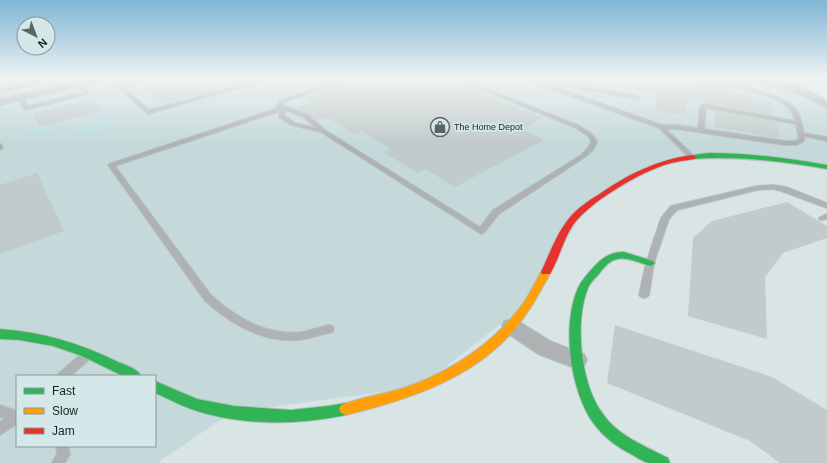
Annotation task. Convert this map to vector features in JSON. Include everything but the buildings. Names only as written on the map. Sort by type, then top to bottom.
[{"type":"street","points":[[0,102],[13,100]]},
{"type":"street","points":[[816,100],[827,105]]},
{"type":"street","points":[[156,387],[201,406],[232,412],[261,415],[326,413],[389,400],[420,387],[471,362],[489,348],[519,318],[531,300],[564,232],[573,219],[585,208],[623,181],[666,161],[692,157],[744,156],[827,167]]},
{"type":"street","points":[[650,263],[629,257],[614,256],[607,259],[590,277],[582,290],[577,330],[576,360],[584,396],[598,420],[622,440],[663,463]]},
{"type":"street","points":[[511,326],[544,348],[576,360]]},
{"type":"street","points":[[0,334],[42,338],[64,343],[89,353],[133,375]]},
{"type":"lane","points":[[135,100],[148,112],[193,100]]},
{"type":"lane","points":[[283,108],[279,106],[282,101],[286,100]]},
{"type":"lane","points":[[329,329],[299,336],[271,335],[246,326],[225,314],[208,298],[111,165],[283,108],[297,111],[311,119],[323,131],[481,231],[496,212],[583,156],[591,149],[594,142],[590,135],[578,127],[510,100]]},
{"type":"lane","points":[[585,100],[660,127],[676,127],[796,143],[802,140],[794,112],[790,106],[780,100]]},
{"type":"lane","points":[[701,130],[703,106],[798,123]]},
{"type":"lane","points":[[283,108],[281,116],[293,124],[323,131]]},
{"type":"lane","points":[[660,127],[692,157]]},
{"type":"lane","points":[[801,134],[827,139]]},
{"type":"lane","points":[[644,295],[650,263],[665,218],[674,208],[757,188],[773,187],[783,189],[827,206]]},
{"type":"lane","points":[[64,375],[89,353]]},
{"type":"lane","points":[[0,411],[16,417]]},
{"type":"lane","points":[[0,429],[16,418]]},
{"type":"lane","points":[[58,463],[64,454],[62,447]]},
{"type":"shaded area","points":[[0,100],[814,100],[827,105],[827,167],[744,156],[667,161],[585,208],[531,300],[420,387],[232,412],[157,463],[0,463]]},
{"type":"shaded area","points":[[111,117],[118,125],[79,135],[74,128]]},
{"type":"shaded area","points":[[46,128],[50,133],[30,139],[26,133]]},
{"type":"traffic: fast","points":[[692,157],[726,155],[760,157],[827,167]]},
{"type":"traffic: fast","points":[[650,263],[628,256],[615,256],[603,263],[585,284],[579,302],[576,319],[577,355],[579,374],[584,391],[590,406],[598,419],[619,439],[663,463]]},
{"type":"traffic: fast","points":[[0,334],[19,335],[53,341],[70,346],[102,359],[133,375]]},
{"type":"traffic: fast","points":[[156,387],[197,405],[234,413],[291,416],[328,413],[346,409]]},
{"type":"traffic: slow","points":[[346,409],[408,392],[437,380],[464,365],[489,348],[511,327],[530,302],[546,272]]},
{"type":"traffic: jam","points":[[546,272],[565,231],[577,214],[584,208],[634,175],[656,165],[692,157]]},
{"type":"place","name":"The Home Depot","points":[[440,127]]}]
